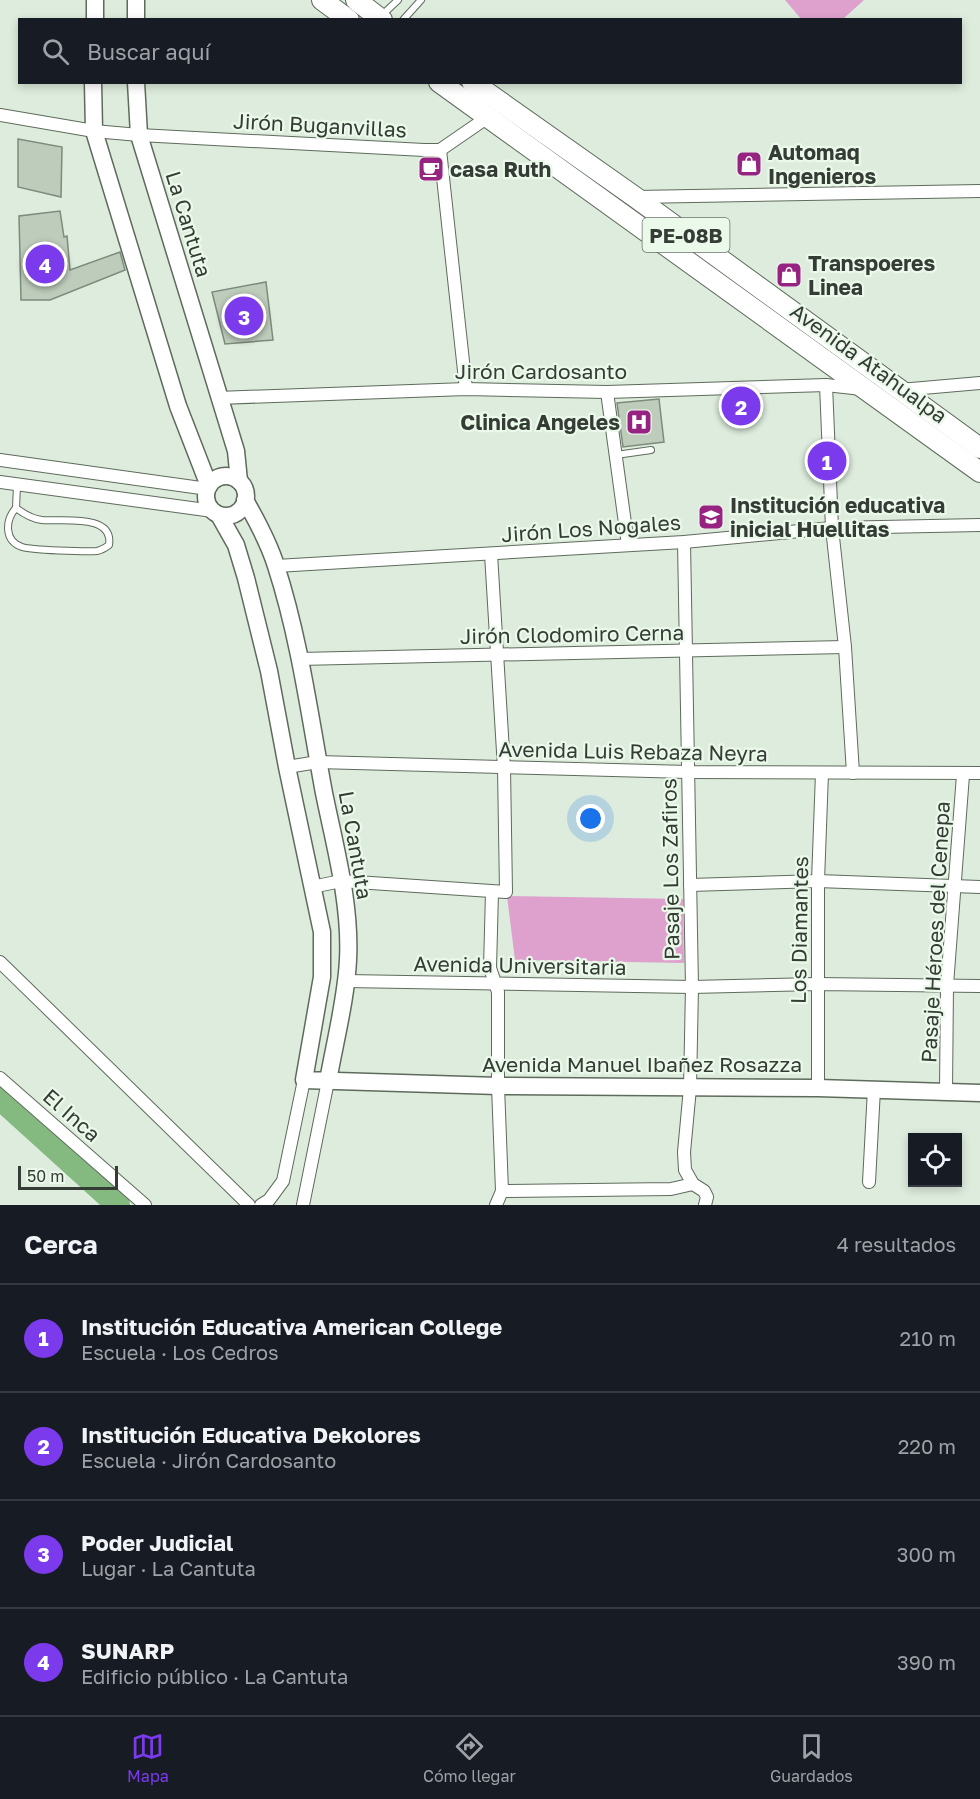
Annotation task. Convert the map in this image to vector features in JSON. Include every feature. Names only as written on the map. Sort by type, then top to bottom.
[{"type":"main road","points":[[322,0],[346,18]]},
{"type":"main road","points":[[356,0],[379,18]]},
{"type":"main road","name":"Avenida Atahualpa","points":[[442,84],[980,472]]},
{"type":"main road","name":"Avenida Atahualpa","points":[[475,84],[635,197],[980,448]]},
{"type":"street","points":[[95,0],[95,18]]},
{"type":"street","points":[[136,0],[136,18]]},
{"type":"street","points":[[93,84],[94,131],[178,406],[208,488]]},
{"type":"street","name":"La Cantuta","points":[[136,84],[139,135],[236,451],[238,481],[243,486],[245,500],[261,529],[276,566],[299,659],[341,881],[348,934],[346,981],[303,1205]]},
{"type":"street","name":"Jirón Buganvillas","points":[[0,115],[94,131],[139,135],[440,150]]},
{"type":"street","points":[[466,389],[440,150],[488,117]]},
{"type":"street","points":[[635,197],[980,191]]},
{"type":"street","name":"Jirón Cardosanto","points":[[219,398],[466,389],[607,392],[826,385],[898,390],[980,383]]},
{"type":"street","points":[[826,385],[832,528],[845,647],[853,773]]},
{"type":"street","points":[[607,392],[628,545]]},
{"type":"street","points":[[0,460],[208,488]]},
{"type":"street","points":[[238,481],[226,476],[213,481],[208,488],[206,498],[236,545],[246,578],[269,671],[322,932],[323,953],[322,976],[304,1080],[283,1181],[269,1200],[261,1205]]},
{"type":"street","points":[[0,482],[233,515],[239,511],[245,500]]},
{"type":"street","name":"Jirón Los Nogales","points":[[276,566],[684,542],[832,528],[980,525]]},
{"type":"street","name":"Pasaje Los Zafiros","points":[[684,542],[692,987],[690,1088],[685,1170],[693,1184],[704,1191],[707,1197],[706,1205]]},
{"type":"street","points":[[312,887],[341,881],[506,892],[504,768],[490,554]]},
{"type":"street","name":"Jirón Clodomiro Cerna","points":[[299,659],[845,647]]},
{"type":"street","name":"Avenida Luis Rebaza Neyra","points":[[287,767],[318,762],[688,772],[963,775],[980,773]]},
{"type":"street","name":"Los Diamantes","points":[[818,1088],[818,881],[822,773]]},
{"type":"street","name":"Pasaje Héroes del Cenepa","points":[[946,1091],[947,985],[963,775]]},
{"type":"street","points":[[690,885],[818,881],[954,888],[980,887]]},
{"type":"street","points":[[492,892],[490,968],[498,992],[498,1086],[502,1191],[496,1205]]},
{"type":"street","points":[[0,962],[249,1205]]},
{"type":"street","name":"Avenida Universitaria","points":[[346,981],[692,987],[817,984],[980,986]]},
{"type":"street","name":"El Inca","points":[[0,1078],[145,1205]]},
{"type":"street","name":"Avenida Manuel Ibañez Rosazza","points":[[304,1080],[498,1086],[818,1088],[980,1093]]},
{"type":"street","points":[[869,1182],[874,1089]]},
{"type":"street","points":[[502,1191],[671,1189],[693,1184]]},
{"type":"lane","points":[[381,18],[398,0]]},
{"type":"lane","points":[[405,18],[421,0]]},
{"type":"lane","points":[[616,455],[651,450]]},
{"type":"lane","points":[[16,508],[34,518],[93,522],[103,526],[108,532],[109,545],[97,551],[23,548],[11,539],[8,533],[8,521],[16,508],[17,484]]},
{"type":"shaded area","points":[[785,0],[864,0],[844,18],[800,18]]},
{"type":"shaded area","points":[[507,896],[683,899],[684,963],[515,960]]},
{"type":"building","points":[[18,139],[62,147],[61,197],[18,187]]},
{"type":"building","points":[[60,211],[64,237],[67,236],[70,270],[120,252],[125,270],[50,300],[21,300],[19,216]]},
{"type":"building","points":[[266,282],[273,340],[225,344],[212,292]]},
{"type":"building","points":[[659,399],[664,442],[623,447],[617,403]]},
{"type":"waterway","points":[[0,1098],[118,1205]]},
{"type":"place","name":"Automaq Ingenieros","points":[[749,164]]},
{"type":"place","name":"casa Ruth","points":[[431,169]]},
{"type":"place","name":"SUNARP","points":[[45,264]]},
{"type":"place","name":"Transpoeres Linea","points":[[789,275]]},
{"type":"place","name":"Poder Judicial","points":[[244,316]]},
{"type":"place","name":"Institución Educativa Dekolores","points":[[741,406]]},
{"type":"place","name":"Clinica Angeles","points":[[639,422]]},
{"type":"place","name":"Institución Educativa American College","points":[[827,461]]},
{"type":"place","name":"Institución educativa inicial Huellitas","points":[[711,517]]}]
